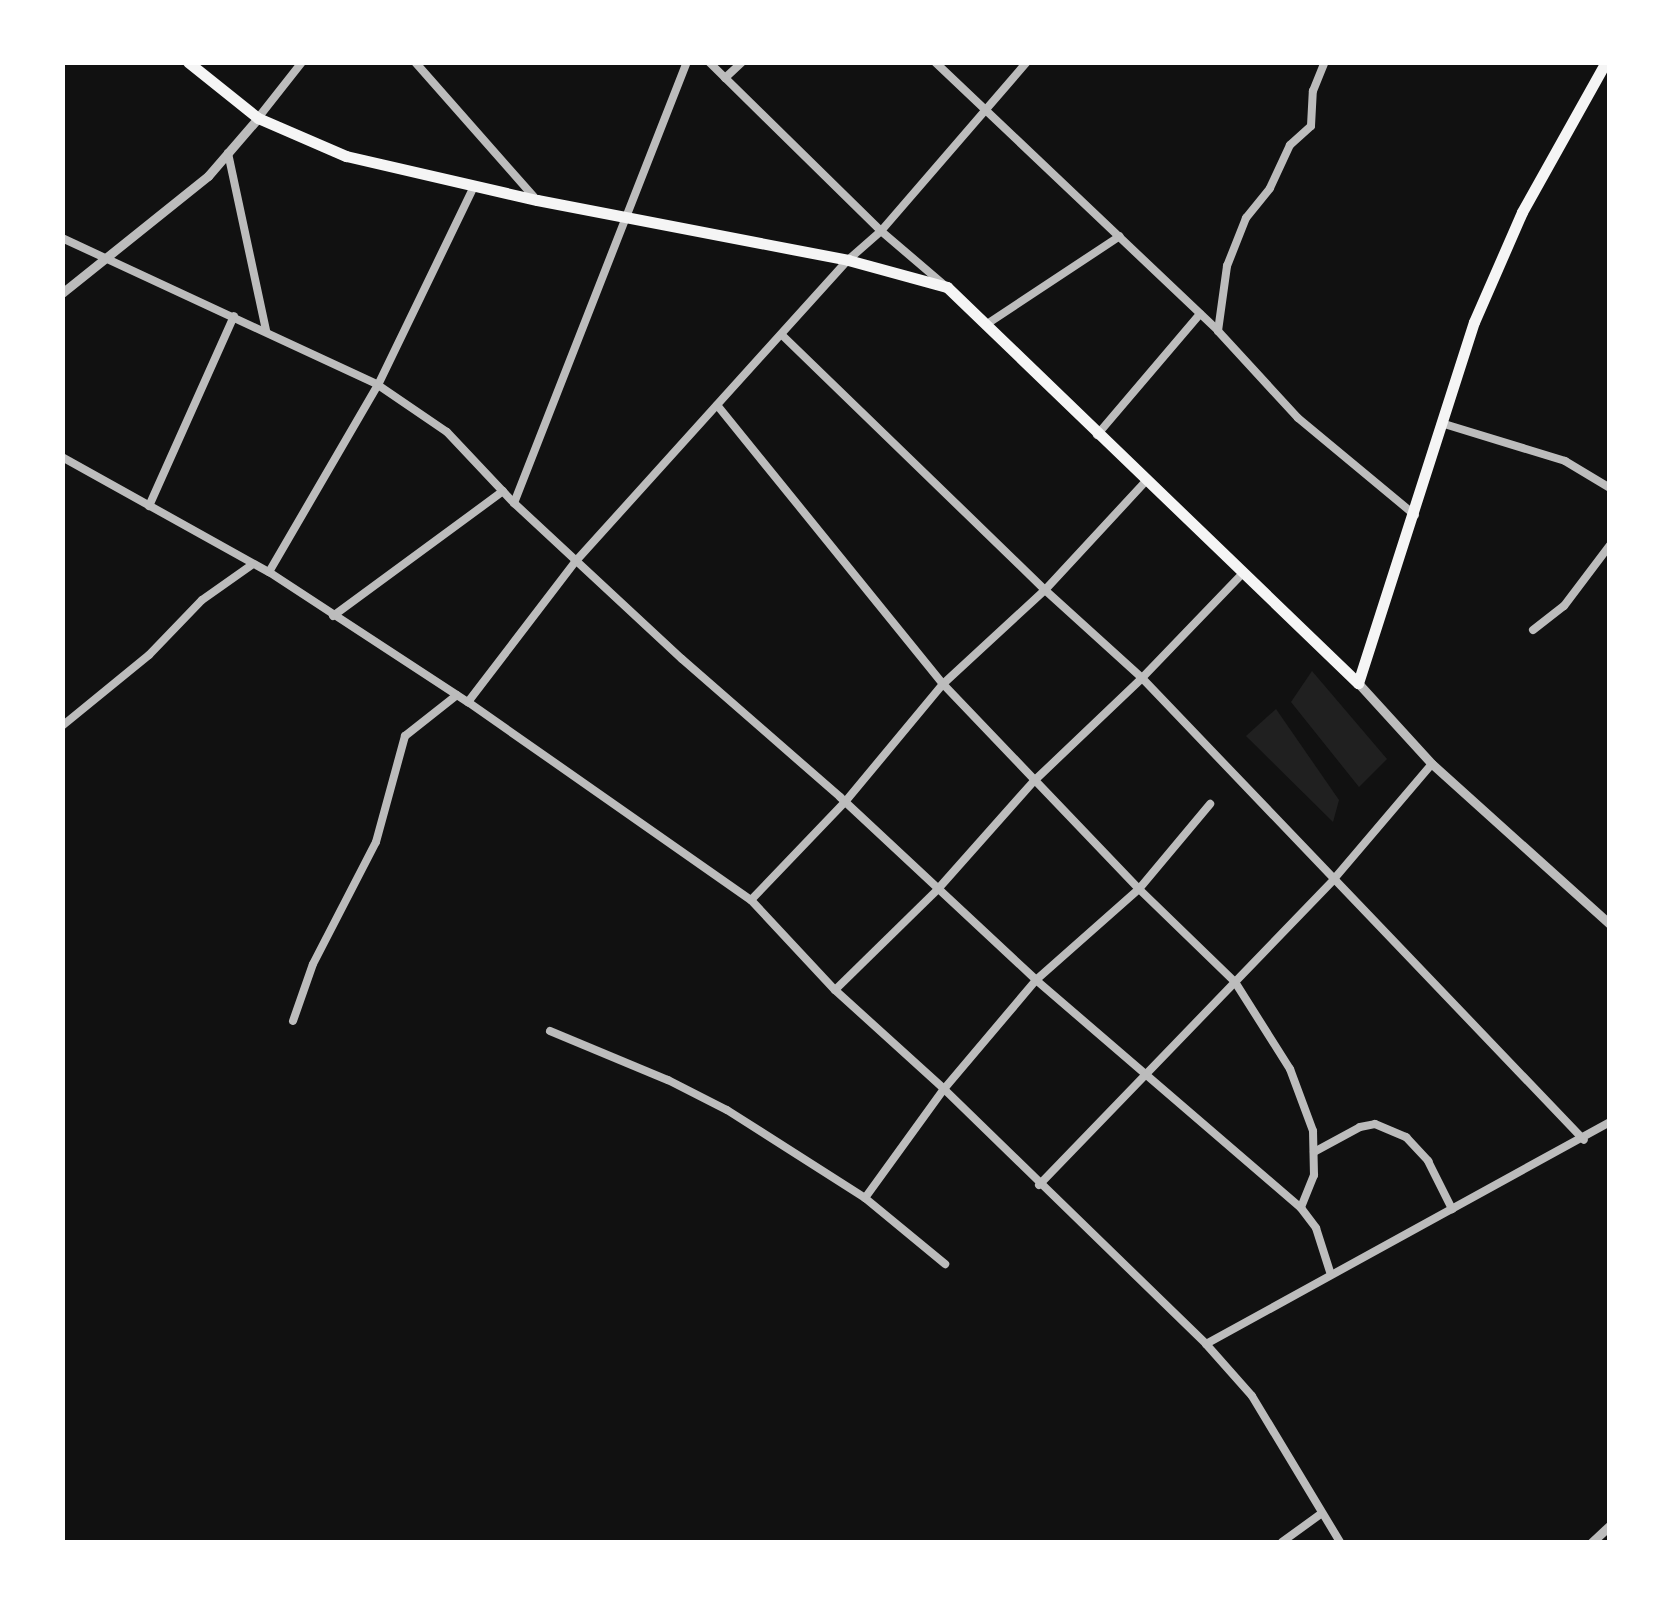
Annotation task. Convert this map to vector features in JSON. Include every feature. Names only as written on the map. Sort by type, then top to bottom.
[{"type":"main road","points":[[188,62],[258,118],[346,156],[627,219],[848,260],[947,287],[1145,482],[1358,683],[1415,516],[1474,322],[1522,212],[1606,62]]},
{"type":"street","points":[[62,292],[228,154],[302,62]]},
{"type":"street","points":[[414,62],[537,200]]},
{"type":"street","points":[[514,502],[688,62]]},
{"type":"street","points":[[709,62],[881,231],[947,287]]},
{"type":"street","points":[[725,78],[742,62]]},
{"type":"street","points":[[935,62],[1218,331],[1298,418],[1415,516]]},
{"type":"street","points":[[468,702],[576,562],[848,260],[881,231],[1027,62]]},
{"type":"street","points":[[1218,331],[1226,266],[1246,218],[1270,188],[1290,145],[1311,126],[1313,90],[1326,62]]},
{"type":"street","points":[[228,154],[266,331]]},
{"type":"street","points":[[269,572],[378,386],[474,186]]},
{"type":"street","points":[[987,324],[1120,236]]},
{"type":"street","points":[[62,238],[378,386],[448,432],[576,562],[845,802],[1036,980],[1301,1208],[1316,1228],[1330,1272]]},
{"type":"street","points":[[1097,435],[1200,314]]},
{"type":"street","points":[[149,506],[234,316]]},
{"type":"street","points":[[783,336],[1045,590],[1142,678],[1584,1140]]},
{"type":"street","points":[[717,405],[944,684],[1138,889],[1235,982],[1290,1069],[1314,1130],[1314,1174],[1301,1208]]},
{"type":"street","points":[[1441,422],[1565,461],[1610,488]]},
{"type":"street","points":[[62,457],[269,572],[468,702],[751,900],[835,990],[944,1088],[1206,1344],[1252,1396],[1340,1542]]},
{"type":"street","points":[[751,900],[845,802],[944,684],[1045,590],[1145,482]]},
{"type":"street","points":[[333,616],[503,491]]},
{"type":"street","points":[[1533,630],[1564,606],[1610,544]]},
{"type":"street","points":[[62,726],[150,655],[202,600],[253,564]]},
{"type":"street","points":[[835,990],[938,889],[1034,781],[1142,678],[1242,574]]},
{"type":"street","points":[[1358,683],[1432,764],[1610,924]]},
{"type":"street","points":[[293,1021],[313,964],[376,842],[391,775],[405,736],[457,695]]},
{"type":"street","points":[[1039,1185],[1144,1072],[1334,880],[1432,764]]},
{"type":"street","points":[[865,1198],[944,1088],[1036,980],[1138,889],[1210,804]]},
{"type":"street","points":[[550,1031],[668,1080],[727,1110],[865,1198],[945,1264]]},
{"type":"street","points":[[1206,1344],[1330,1272],[1584,1140],[1610,1122]]},
{"type":"street","points":[[1314,1152],[1360,1127],[1375,1124],[1406,1138],[1417,1149],[1452,1208]]},
{"type":"street","points":[[1282,1542],[1322,1513]]},
{"type":"street","points":[[1592,1542],[1610,1525]]},
{"type":"shaded area","points":[[1312,671],[1387,759],[1359,787],[1291,702]]},
{"type":"shaded area","points":[[1276,709],[1339,800],[1333,822],[1246,736]]}]
